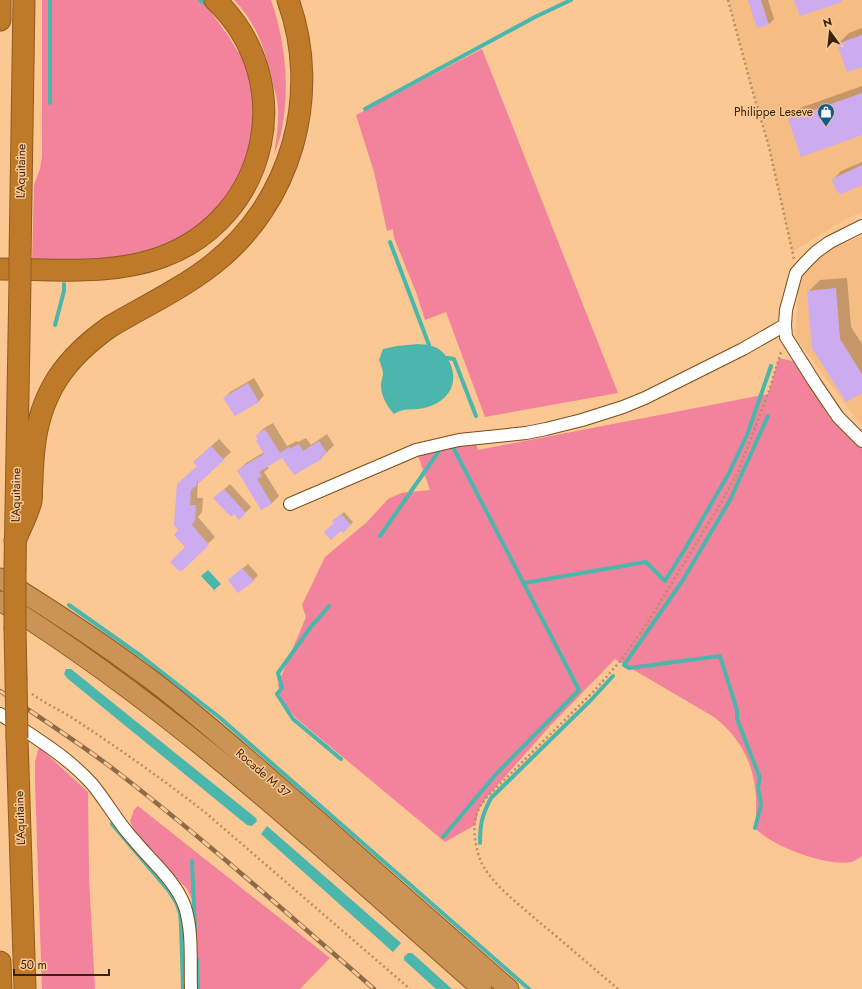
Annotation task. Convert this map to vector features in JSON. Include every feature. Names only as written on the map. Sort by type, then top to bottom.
[{"type":"highway","points":[[0,0],[0,20]]},
{"type":"highway","name":"L'Aquitaine","points":[[24,0],[15,541],[8,572],[23,684],[17,738],[25,989]]},
{"type":"highway","points":[[0,269],[105,269],[133,265],[162,257],[183,248],[216,224],[230,210],[244,189],[254,167],[264,123],[264,103],[257,67],[250,49],[230,16],[215,0]]},
{"type":"highway","points":[[15,541],[31,500],[34,458],[39,421],[43,405],[56,378],[82,347],[110,326],[193,280],[213,265],[238,242],[255,223],[269,202],[281,179],[291,154],[302,94],[299,38],[288,0]]},
{"type":"highway","name":"Rocade M 37","points":[[8,572],[51,609],[137,669],[181,703],[508,989]]},
{"type":"highway","name":"Rocade M 37","points":[[0,601],[42,627],[100,668],[197,742],[260,795],[482,989]]},
{"type":"highway","points":[[0,962],[1,989]]},
{"type":"street","points":[[862,226],[830,242],[805,263],[796,273],[786,310],[786,331],[815,383],[838,417],[862,441]]},
{"type":"street","points":[[290,504],[416,450],[459,440],[519,434],[546,429],[617,410],[645,398],[729,356],[786,331]]},
{"type":"street","points":[[0,714],[48,746],[67,761],[91,784],[133,840],[176,888],[185,908],[190,931],[191,989]]},
{"type":"path","points":[[728,0],[778,182],[796,273]]},
{"type":"path","points":[[618,989],[511,898],[490,876],[482,863],[478,851],[474,825],[479,809],[486,798],[594,691],[622,660],[648,622],[718,508],[738,472],[768,394],[786,331]]},
{"type":"path","points":[[23,684],[179,792],[410,989]]},
{"type":"shaded area","points":[[42,0],[208,0],[210,1],[208,8],[238,52],[245,51],[256,84],[250,165],[202,229],[125,262],[32,264],[34,185],[40,169],[42,156]]},
{"type":"shaded area","points":[[234,0],[271,0],[276,15],[285,63],[286,96],[279,142],[274,155],[278,126],[277,98],[259,36],[242,8]]},
{"type":"shaded area","points":[[728,0],[862,0],[862,212],[846,219],[792,252],[769,147]]},
{"type":"shaded area","points":[[482,49],[618,393],[485,417],[446,312],[425,320],[416,292],[394,238],[393,229],[387,231],[374,172],[356,115]]},
{"type":"shaded area","points":[[862,236],[861,425],[795,337],[799,280],[824,252]]},
{"type":"shaded area","points":[[779,358],[793,361],[831,420],[862,449],[862,856],[851,862],[841,863],[828,861],[800,854],[773,842],[763,835],[755,828],[756,796],[750,766],[745,753],[727,728],[714,717],[615,659],[550,726],[486,798],[479,809],[475,825],[445,842],[296,718],[281,700],[278,684],[306,617],[302,605],[325,557],[367,522],[388,499],[401,493],[430,490],[416,450],[474,438],[478,450],[768,394]]},
{"type":"shaded area","points":[[39,747],[88,792],[89,878],[95,989],[42,989],[35,783],[35,762]]},
{"type":"shaded area","points":[[138,806],[330,958],[300,989],[196,989],[194,913],[192,899],[187,889],[135,833],[130,821],[134,810]]},
{"type":"water","points":[[418,344],[433,346],[444,354],[453,371],[452,386],[445,397],[432,406],[405,410],[394,414],[383,397],[381,384],[383,373],[379,360],[383,349]]},
{"type":"water","points":[[208,570],[221,584],[214,590],[201,576]]},
{"type":"water","points":[[66,669],[71,669],[256,818],[257,821],[252,826],[247,825],[68,679],[64,674]]},
{"type":"water","points":[[267,826],[401,943],[393,952],[261,834]]},
{"type":"water","points":[[408,953],[412,953],[452,989],[436,989],[404,960],[404,957]]},
{"type":"building","points":[[748,0],[761,0],[769,25],[757,28]]},
{"type":"building","points":[[794,0],[842,0],[842,2],[800,16]]},
{"type":"building","points":[[862,35],[862,67],[847,72],[837,44]]},
{"type":"building","name":"Philippe Leseve","points":[[862,93],[862,135],[801,157],[788,119]]},
{"type":"building","points":[[862,165],[862,185],[841,194],[837,192],[832,179]]},
{"type":"building","points":[[836,288],[840,339],[862,374],[862,393],[846,402],[812,348],[807,291]]},
{"type":"building","points":[[248,383],[259,402],[235,416],[223,398]]},
{"type":"building","points":[[265,429],[280,453],[289,447],[290,449],[299,444],[303,451],[319,441],[327,453],[320,457],[322,459],[294,475],[282,458],[259,472],[262,476],[257,479],[272,504],[261,510],[237,470],[264,454],[256,441],[258,440],[256,435]]},
{"type":"building","points":[[211,446],[224,460],[199,483],[197,480],[197,485],[191,490],[190,505],[196,505],[195,520],[192,525],[209,545],[183,570],[179,571],[170,562],[185,547],[174,535],[178,530],[174,525],[177,484],[197,466],[193,462]]},
{"type":"building","points":[[224,489],[246,513],[239,520],[234,514],[231,517],[213,498]]},
{"type":"building","points":[[341,514],[351,525],[343,533],[341,531],[331,540],[324,532],[334,523],[332,521]]},
{"type":"building","points":[[242,568],[254,581],[238,593],[228,580]]},
{"type":"waterway","points":[[50,0],[50,103]]},
{"type":"waterway","points":[[200,0],[206,4]]},
{"type":"waterway","points":[[365,109],[535,17],[571,0]]},
{"type":"waterway","points":[[390,242],[429,345]]},
{"type":"waterway","points":[[55,325],[64,291],[64,284]]},
{"type":"waterway","points":[[447,358],[454,359],[476,416]]},
{"type":"waterway","points":[[524,583],[646,562],[665,581],[729,473],[747,435],[771,366]]},
{"type":"waterway","points":[[755,828],[761,805],[758,787],[760,778],[737,719],[737,710],[720,656],[629,668],[624,665],[683,580],[730,500],[768,416]]},
{"type":"waterway","points":[[443,837],[497,773],[579,690],[453,447]]},
{"type":"waterway","points":[[380,536],[439,451]]},
{"type":"waterway","points":[[69,605],[141,656],[219,717],[529,989]]},
{"type":"waterway","points":[[329,606],[313,624],[278,673],[282,688],[277,694],[293,719],[341,759]]},
{"type":"waterway","points":[[480,843],[482,820],[491,798],[591,700],[613,676]]},
{"type":"waterway","points":[[112,824],[169,891],[177,904],[180,913],[181,925],[183,989]]},
{"type":"waterway","points":[[192,861],[195,930]]},
{"type":"waterway","points":[[197,959],[198,989]]},
{"type":"railway","points":[[0,691],[85,748],[146,795],[245,877],[374,989]]},
{"type":"place","name":"Philippe Leseve","points":[[826,127]]}]
